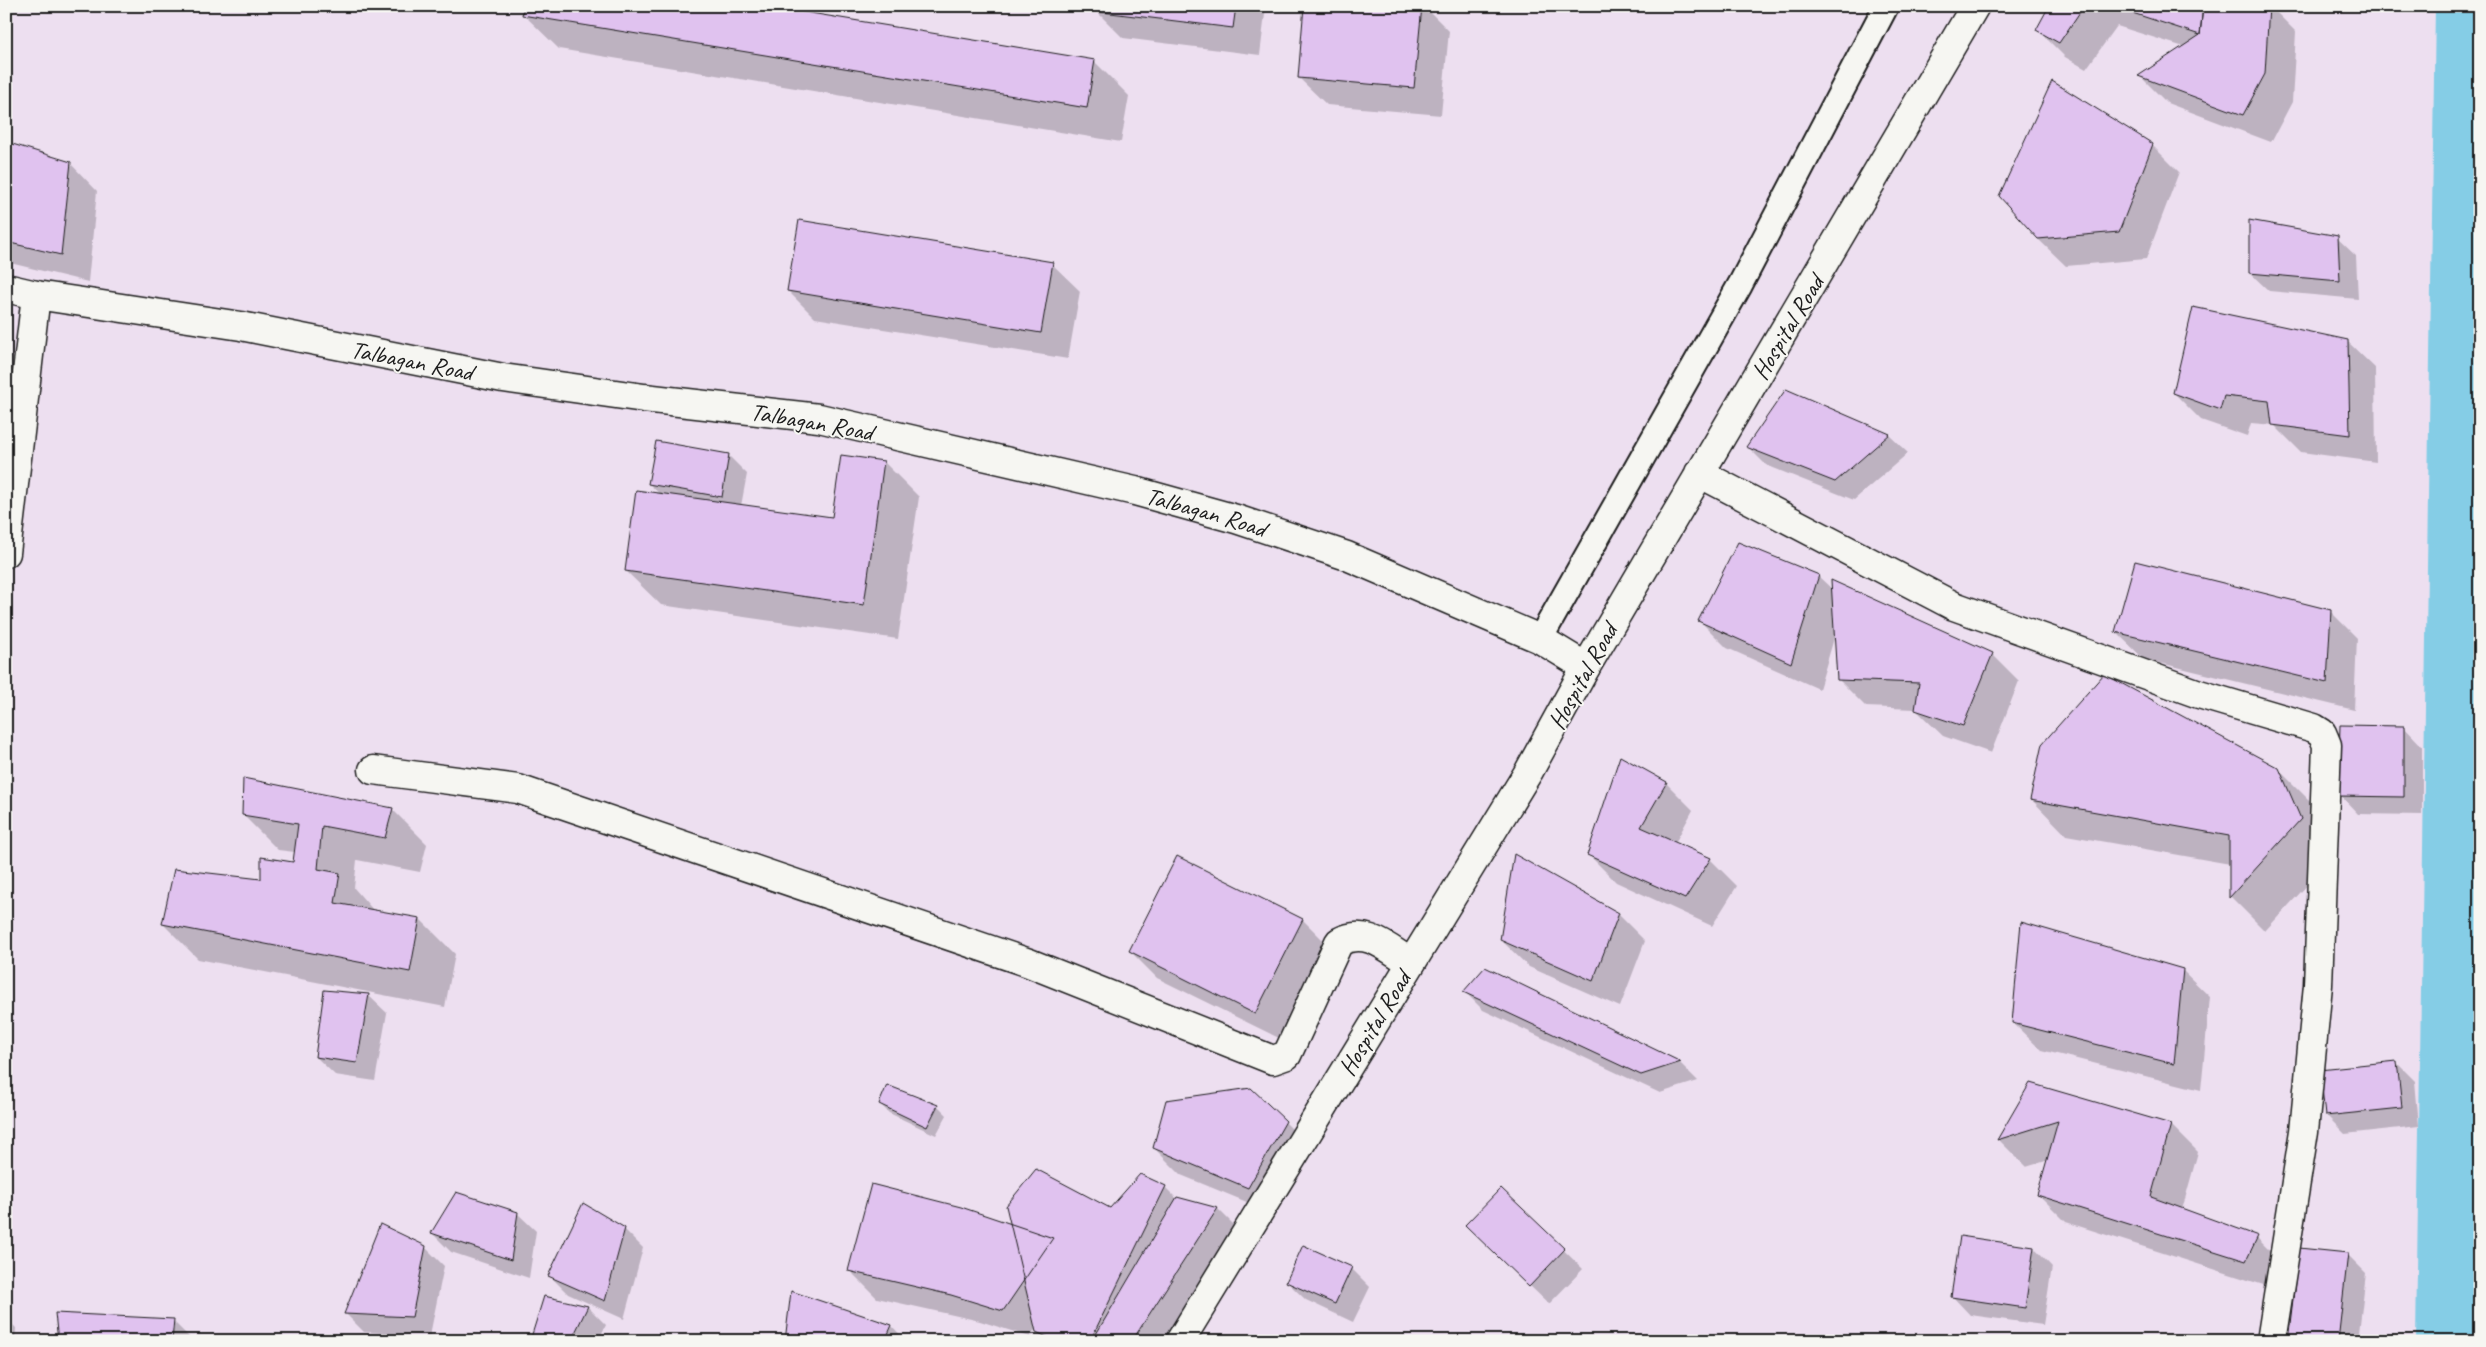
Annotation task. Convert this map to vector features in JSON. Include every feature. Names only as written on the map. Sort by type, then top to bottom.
[{"type":"street","name":"Hospital Road","points":[[1180,1341],[1529,771],[1586,667],[1699,473],[1975,6]]},
{"type":"street","name":"Talbagan Road","points":[[6,288],[36,295],[240,326],[503,378],[644,398],[828,420],[1136,491],[1236,519],[1347,556],[1540,639],[1586,667]]},
{"type":"street","points":[[6,553],[36,295]]},
{"type":"street","points":[[1699,473],[1954,606],[2199,694],[2314,728],[2322,733],[2327,746],[2318,985],[2304,1131],[2271,1341]]},
{"type":"street","points":[[373,770],[518,789],[1029,963],[1273,1060],[1287,1055],[1339,942],[1351,935],[1367,936],[1411,963]]},
{"type":"lane","points":[[1540,639],[1740,285],[1886,6]]},
{"type":"shaded area","points":[[6,6],[2480,6],[2480,1341],[6,1341]]},
{"type":"building","points":[[524,6],[768,6],[1095,60],[1087,108],[522,15]]},
{"type":"building","points":[[1095,6],[1236,6],[1233,28],[1094,11]]},
{"type":"building","points":[[1304,6],[1422,6],[1414,88],[1298,78]]},
{"type":"building","points":[[2049,6],[2084,6],[2059,43],[2036,30]]},
{"type":"building","points":[[2111,6],[2203,6],[2200,35]]},
{"type":"building","points":[[2203,6],[2269,6],[2265,74],[2243,115],[2138,76],[2200,35]]},
{"type":"building","points":[[2052,81],[2153,144],[2119,232],[2038,239],[1999,196]]},
{"type":"building","points":[[6,142],[71,162],[61,255],[6,242]]},
{"type":"building","points":[[799,220],[1053,262],[1041,333],[787,291]]},
{"type":"building","points":[[2249,220],[2338,236],[2340,281],[2249,273]]},
{"type":"building","points":[[2193,307],[2348,340],[2350,435],[2272,425],[2269,401],[2224,396],[2220,410],[2173,393]]},
{"type":"building","points":[[1786,389],[1890,434],[1835,482],[1746,447]]},
{"type":"building","points":[[656,441],[729,454],[722,497],[648,484]]},
{"type":"building","points":[[841,455],[884,461],[864,605],[625,571],[636,490],[832,517]]},
{"type":"building","points":[[1738,542],[1819,575],[1791,663],[1698,621]]},
{"type":"building","points":[[2135,561],[2331,610],[2327,683],[2115,632]]},
{"type":"building","points":[[1831,580],[1993,653],[1963,726],[1915,710],[1919,683],[1837,680]]},
{"type":"building","points":[[2104,674],[2279,768],[2301,819],[2229,898],[2229,836],[2030,800],[2042,744]]},
{"type":"building","points":[[2340,725],[2404,726],[2404,797],[2338,796]]},
{"type":"building","points":[[1620,756],[1667,782],[1641,827],[1711,858],[1685,899],[1587,855]]},
{"type":"building","points":[[243,778],[393,808],[385,838],[322,826],[318,869],[340,873],[335,903],[420,918],[410,972],[162,924],[174,869],[261,879],[261,857],[293,862],[298,824],[242,815]]},
{"type":"building","points":[[1514,854],[1619,913],[1593,981],[1500,940]]},
{"type":"building","points":[[1177,856],[1303,919],[1255,1014],[1129,951]]},
{"type":"building","points":[[2021,922],[2183,969],[2174,1064],[2012,1023]]},
{"type":"building","points":[[1485,967],[1681,1062],[1641,1075],[1463,992]]},
{"type":"building","points":[[324,990],[369,994],[357,1063],[315,1057]]},
{"type":"building","points":[[2397,1061],[2402,1108],[2325,1116],[2320,1069]]},
{"type":"building","points":[[2030,1083],[2171,1124],[2151,1197],[2258,1236],[2246,1261],[2037,1195],[2058,1121],[1997,1140]]},
{"type":"building","points":[[887,1085],[938,1105],[927,1127],[879,1104]]},
{"type":"building","points":[[1251,1088],[1286,1121],[1248,1188],[1153,1148],[1166,1100]]},
{"type":"building","points":[[1036,1169],[1110,1208],[1140,1174],[1166,1186],[1090,1341],[1056,1341],[1036,1332],[1006,1206]]},
{"type":"building","points":[[871,1184],[961,1207],[1053,1238],[1003,1311],[951,1295],[848,1271]]},
{"type":"building","points":[[1501,1188],[1565,1249],[1529,1287],[1465,1225]]},
{"type":"building","points":[[456,1192],[518,1212],[511,1260],[431,1233]]},
{"type":"building","points":[[1177,1197],[1218,1208],[1132,1341],[1092,1341]]},
{"type":"building","points":[[583,1203],[625,1228],[605,1301],[548,1276]]},
{"type":"building","points":[[380,1224],[426,1246],[412,1317],[344,1314]]},
{"type":"building","points":[[1960,1236],[2034,1247],[2025,1308],[1951,1297]]},
{"type":"building","points":[[1303,1245],[1352,1267],[1335,1304],[1286,1282]]},
{"type":"building","points":[[2299,1248],[2348,1253],[2338,1341],[2288,1341]]},
{"type":"building","points":[[791,1291],[892,1325],[885,1341],[785,1341]]},
{"type":"building","points":[[544,1296],[588,1306],[571,1341],[530,1341]]},
{"type":"building","points":[[55,1313],[174,1319],[172,1341],[58,1341]]},
{"type":"waterway","points":[[2452,1341],[2471,6]]}]
